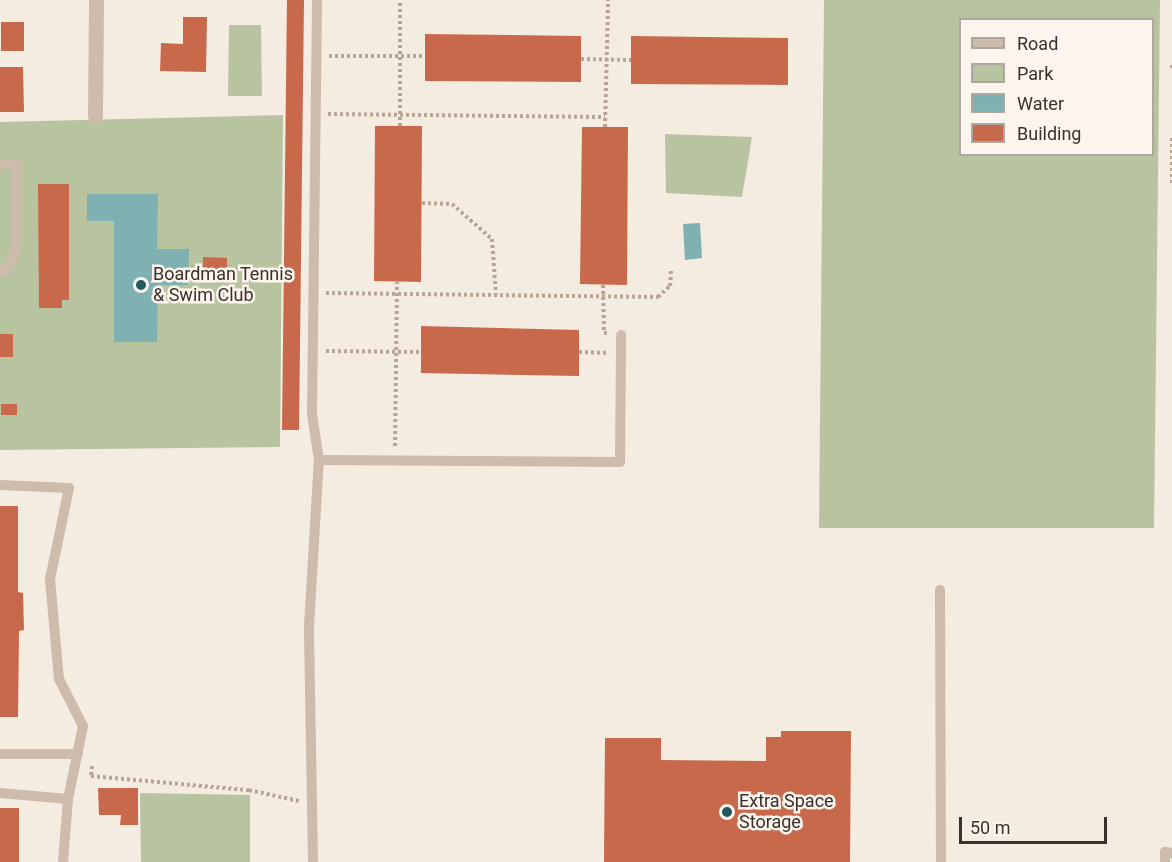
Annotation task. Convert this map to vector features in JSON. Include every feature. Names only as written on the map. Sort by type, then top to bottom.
[{"type":"street","points":[[95,116],[96,0]]},
{"type":"lane","points":[[313,862],[309,626],[319,460],[313,351],[317,0]]},
{"type":"lane","points":[[0,164],[17,164],[17,248],[7,270],[0,270]]},
{"type":"lane","points":[[319,460],[620,462],[621,335]]},
{"type":"lane","points":[[0,485],[69,488],[50,579],[51,639],[59,679],[83,726],[68,799],[63,862]]},
{"type":"lane","points":[[940,590],[942,862]]},
{"type":"lane","points":[[0,754],[78,754]]},
{"type":"lane","points":[[0,794],[68,799]]},
{"type":"lane","points":[[1166,862],[1166,852],[1172,852]]},
{"type":"path","points":[[400,0],[400,126]]},
{"type":"path","points":[[605,127],[608,0]]},
{"type":"path","points":[[316,56],[400,58],[424,56]]},
{"type":"path","points":[[581,59],[631,60]]},
{"type":"path","points":[[315,114],[605,117]]},
{"type":"path","points":[[1172,138],[1172,185]]},
{"type":"path","points":[[422,203],[452,204],[492,239],[496,295]]},
{"type":"path","points":[[314,293],[658,297],[670,286],[671,270]]},
{"type":"path","points":[[395,460],[397,282]]},
{"type":"path","points":[[603,285],[604,333],[621,335]]},
{"type":"path","points":[[313,351],[421,352]]},
{"type":"path","points":[[579,352],[621,353]]},
{"type":"path","points":[[92,759],[91,776],[249,790],[312,802]]},
{"type":"green space","points":[[824,0],[1160,0],[1154,528],[819,528]]},
{"type":"green space","points":[[229,25],[261,25],[262,96],[228,96]]},
{"type":"green space","name":"Boardman Tennis & Swim Club","points":[[283,115],[280,447],[0,450],[0,122]]},
{"type":"green space","points":[[665,134],[752,137],[742,197],[666,193]]},
{"type":"green space","points":[[140,793],[250,795],[250,862],[141,862]]},
{"type":"water","points":[[87,194],[158,194],[157,249],[189,249],[188,285],[158,285],[157,342],[114,342],[114,221],[87,221]]},
{"type":"water","points":[[700,223],[702,258],[685,260],[683,224]]},
{"type":"building","points":[[287,0],[304,0],[299,430],[282,430]]},
{"type":"building","points":[[183,17],[207,17],[206,72],[160,71],[161,43],[183,44]]},
{"type":"building","points":[[1,22],[24,22],[24,51],[1,51]]},
{"type":"building","points":[[425,34],[581,36],[581,82],[425,81]]},
{"type":"building","points":[[631,36],[788,38],[788,85],[631,84]]},
{"type":"building","points":[[0,67],[23,67],[24,112],[0,112]]},
{"type":"building","points":[[375,126],[422,126],[421,282],[374,281]]},
{"type":"building","points":[[582,127],[628,127],[627,285],[580,284]]},
{"type":"building","points":[[38,184],[69,184],[69,300],[62,300],[62,308],[39,308]]},
{"type":"building","points":[[203,257],[227,258],[227,280],[203,280]]},
{"type":"building","points":[[421,326],[579,330],[579,376],[421,373]]},
{"type":"building","points":[[0,334],[13,334],[13,357],[0,357]]},
{"type":"building","points":[[1,404],[17,404],[17,415],[1,415]]},
{"type":"building","points":[[0,506],[18,506],[18,592],[23,593],[24,630],[19,631],[18,717],[0,717]]},
{"type":"building","name":"Extra Space Storage","points":[[781,731],[851,731],[850,862],[604,862],[605,738],[661,738],[661,760],[766,761],[766,737],[781,737]]},
{"type":"building","points":[[98,788],[138,788],[138,825],[120,825],[121,815],[99,815]]},
{"type":"building","points":[[0,808],[19,808],[19,862],[0,862]]},
{"type":"place","name":"Boardman Tennis & Swim Club","points":[[141,285]]},
{"type":"place","name":"Extra Space Storage","points":[[727,812]]}]
